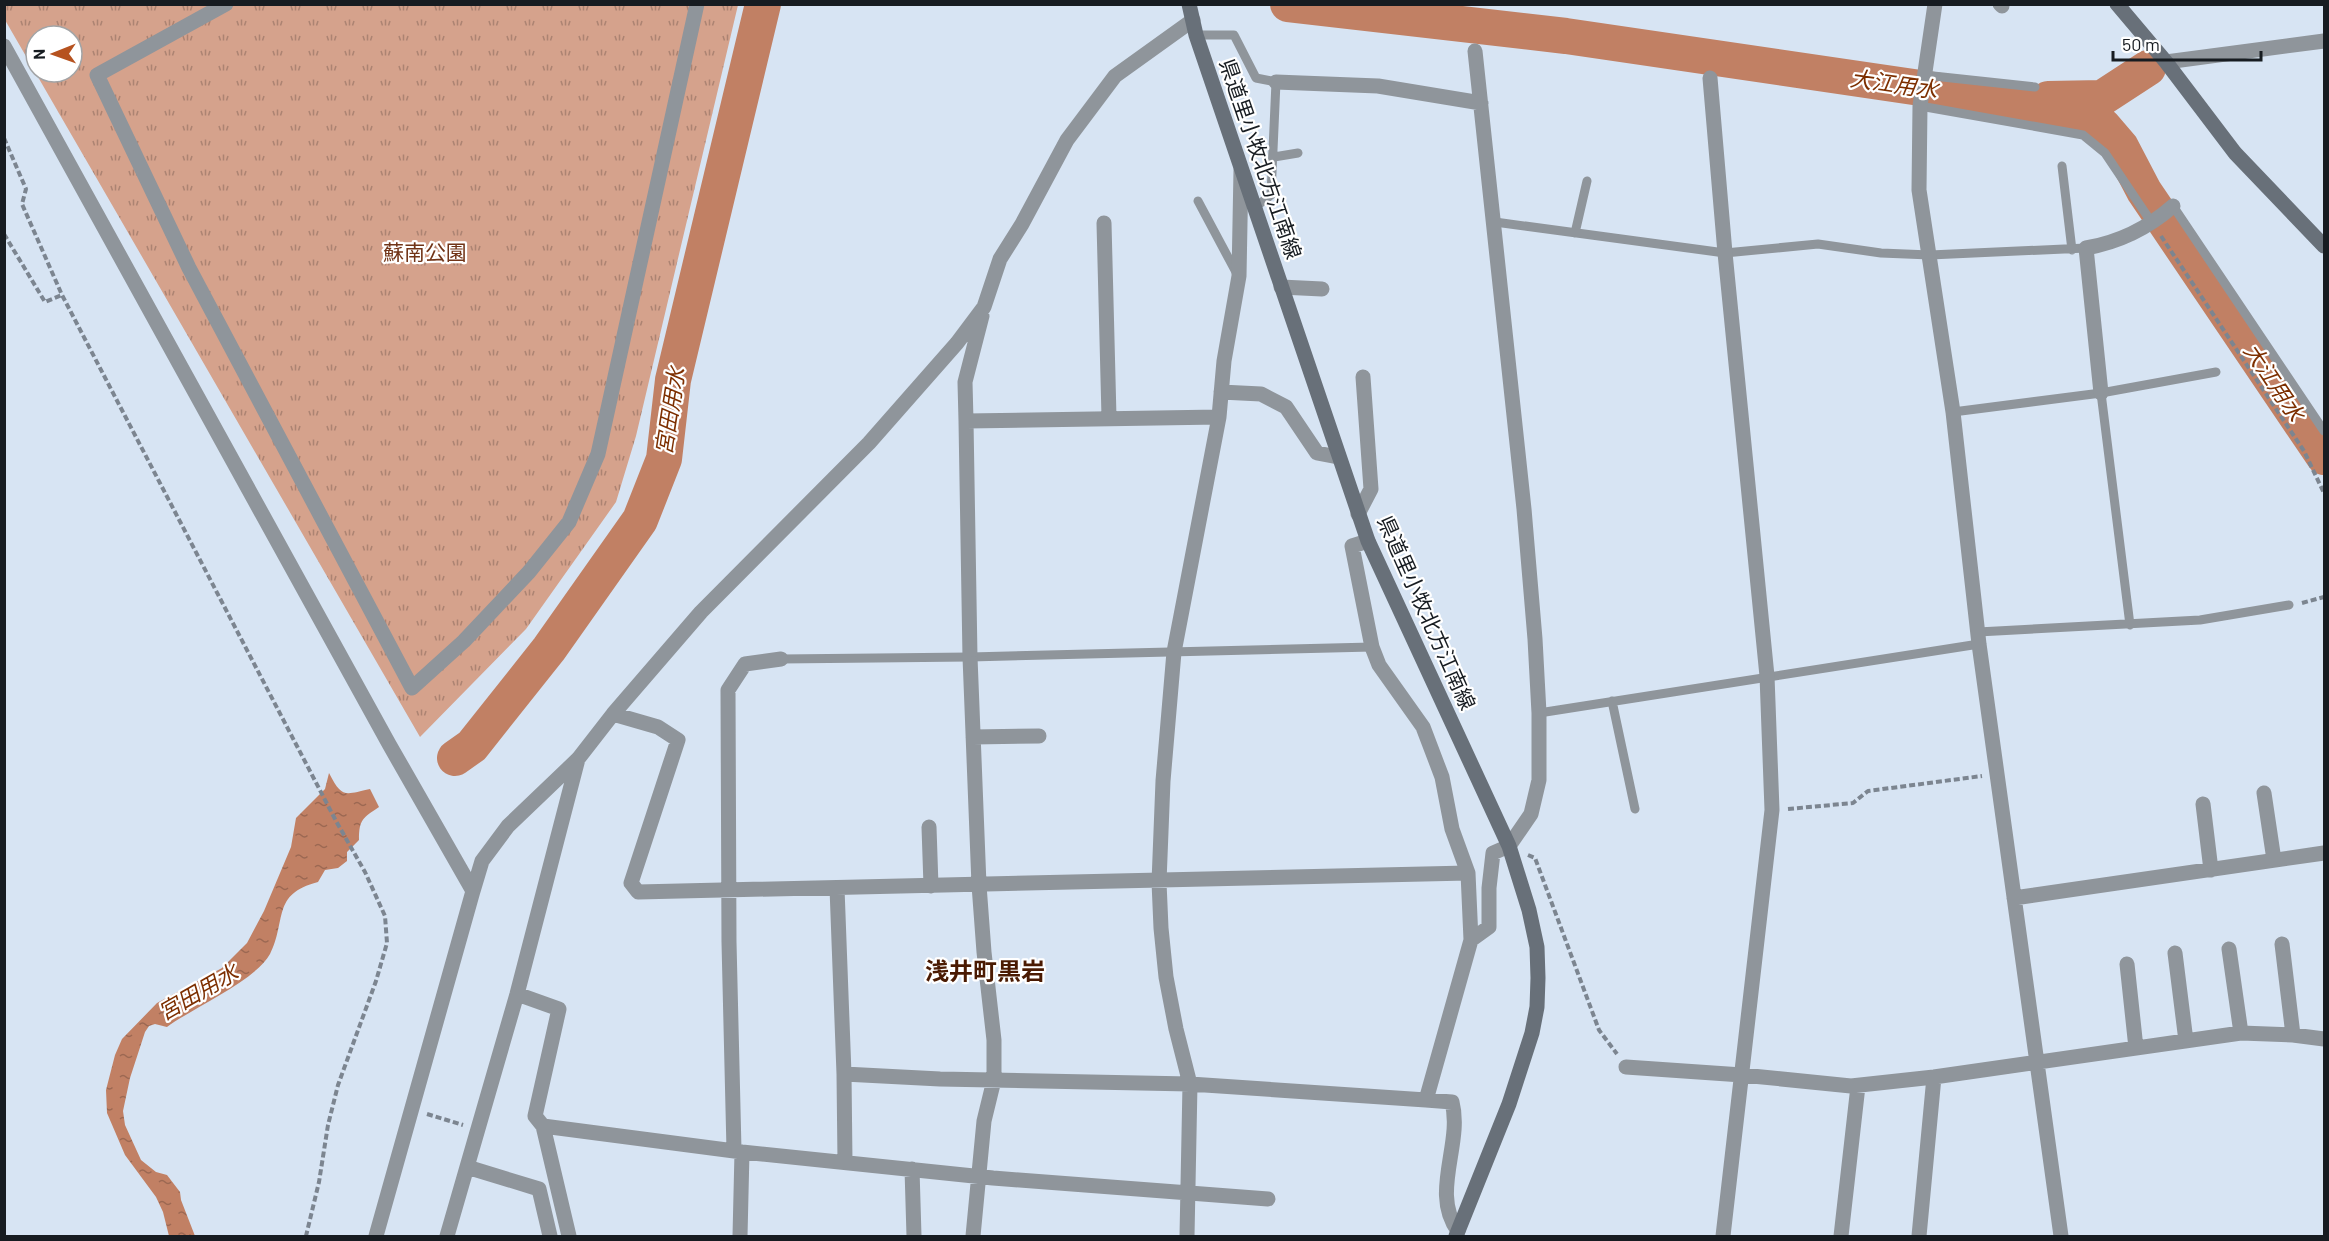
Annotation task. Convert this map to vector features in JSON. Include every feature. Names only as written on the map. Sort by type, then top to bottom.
[{"type":"main road","name":"県道里小牧北方江南線","points":[[1189,4],[1194,28],[1241,170],[1368,541],[1509,846],[1529,910],[1536,947],[1537,1007],[1525,1059],[1457,1234]]},
{"type":"main road","points":[[2117,4],[2166,62],[2235,153],[2325,246]]},
{"type":"street","points":[[226,4],[97,75],[189,268],[412,688],[464,641],[529,572],[569,522],[598,454],[697,4]]},
{"type":"street","points":[[1935,4],[1920,105],[1918,190],[1953,412],[1979,638],[2061,1236]]},
{"type":"street","points":[[973,1236],[984,1121],[994,1080],[994,1040],[979,885],[970,657],[965,382],[984,307],[1000,259],[1022,224],[1067,140],[1115,76],[1153,47],[1194,28]]},
{"type":"street","points":[[2166,62],[2325,41]]},
{"type":"street","points":[[4,46],[389,744],[473,891]]},
{"type":"street","points":[[1471,940],[1489,927],[1489,888],[1493,853],[1509,846],[1531,814],[1539,780],[1539,713],[1535,639],[1524,509],[1475,51]]},
{"type":"street","points":[[1710,78],[1767,676],[1772,810],[1723,1236]]},
{"type":"street","points":[[1276,82],[1378,86],[1481,103]]},
{"type":"street","points":[[1187,1236],[1190,1084],[1166,977],[1161,928],[1159,882],[1163,781],[1174,652],[1219,417],[1224,361],[1239,276],[1241,170]]},
{"type":"street","points":[[2101,393],[2079,249],[2114,243],[2153,223],[2170,208]]},
{"type":"street","points":[[1104,223],[1109,417]]},
{"type":"street","points":[[1281,287],[1322,289]]},
{"type":"street","points":[[376,1236],[482,861],[508,826],[578,759],[613,714],[701,612],[869,442],[957,343],[984,307]]},
{"type":"street","points":[[1358,514],[1371,489],[1363,377]]},
{"type":"street","points":[[1221,392],[1261,394],[1286,407],[1317,453],[1338,457]]},
{"type":"street","points":[[966,422],[1109,417],[1219,417]]},
{"type":"street","points":[[1368,541],[1352,546],[1372,647],[1379,665],[1423,727],[1442,777],[1452,829],[1468,873],[1471,940],[1426,1100]]},
{"type":"street","points":[[740,1236],[730,890],[728,690],[745,664],[781,659]]},
{"type":"street","points":[[613,714],[658,727],[678,740],[631,884],[638,892],[1159,882],[1468,873]]},
{"type":"street","points":[[973,737],[1039,736]]},
{"type":"street","points":[[447,1236],[517,994],[578,759]]},
{"type":"street","points":[[2264,793],[2274,860]]},
{"type":"street","points":[[2203,804],[2211,870]]},
{"type":"street","points":[[929,827],[931,886]]},
{"type":"street","points":[[2014,898],[2325,853]]},
{"type":"street","points":[[837,888],[845,1162]]},
{"type":"street","points":[[2282,944],[2293,1035]]},
{"type":"street","points":[[2229,949],[2241,1033]]},
{"type":"street","points":[[2175,953],[2186,1041]]},
{"type":"street","points":[[2127,964],[2136,1048]]},
{"type":"street","points":[[517,994],[559,1009],[535,1116],[543,1126],[569,1236]]},
{"type":"street","points":[[1626,1067],[1858,1086],[2241,1033],[2325,1039]]},
{"type":"street","points":[[844,1074],[1190,1084],[1452,1102],[1455,1115],[1446,1191],[1447,1210],[1457,1234]]},
{"type":"street","points":[[1919,1236],[1934,1077]]},
{"type":"street","points":[[1841,1236],[1858,1086]]},
{"type":"street","points":[[543,1126],[738,1151],[980,1177],[1268,1199]]},
{"type":"street","points":[[467,1167],[539,1189],[550,1236]]},
{"type":"street","points":[[912,1169],[914,1236]]},
{"type":"lane","points":[[1194,28],[1234,35],[1256,78],[1276,82],[1271,195],[1254,208]]},
{"type":"lane","points":[[1924,76],[2034,87]]},
{"type":"lane","points":[[1920,105],[2083,135],[2105,153],[2153,223]]},
{"type":"lane","points":[[1274,157],[1298,153]]},
{"type":"lane","points":[[1495,222],[1725,253],[1818,244],[1881,253],[1930,255],[2079,249],[2062,166]]},
{"type":"lane","points":[[1575,233],[1587,181]]},
{"type":"lane","points":[[1198,201],[1239,276]]},
{"type":"lane","points":[[2170,208],[2325,431]]},
{"type":"lane","points":[[1953,412],[2101,393],[2216,372]]},
{"type":"lane","points":[[2101,393],[2130,625]]},
{"type":"lane","points":[[1539,713],[1767,676],[1979,638],[2200,620],[2289,605]]},
{"type":"lane","points":[[781,659],[970,657],[1372,647]]},
{"type":"lane","points":[[1612,701],[1635,809]]},
{"type":"path","points":[[4,138],[26,189],[22,204],[62,295],[336,821],[365,872],[385,916],[387,943],[376,981],[338,1084],[328,1125],[320,1182],[306,1236]]},
{"type":"path","points":[[2153,223],[2209,312],[2304,451],[2325,493]]},
{"type":"path","points":[[4,234],[45,302],[62,295]]},
{"type":"path","points":[[2289,605],[2325,597]]},
{"type":"path","points":[[1772,810],[1853,803],[1868,791],[1998,773]]},
{"type":"path","points":[[1509,846],[1535,858],[1599,1030],[1626,1067]]},
{"type":"path","points":[[411,1109],[478,1129]]},
{"type":"green space","name":"蘇南公園","points":[[4,5],[738,5],[636,436],[616,502],[526,629],[420,737],[42,84],[84,84],[84,24],[24,24],[24,53],[5,20]]},
{"type":"water","points":[[329,773],[337,787],[345,793],[370,789],[379,807],[361,823],[359,840],[347,852],[347,861],[338,868],[325,870],[318,882],[303,887],[287,901],[270,954],[251,974],[167,1027],[155,1024],[149,1026],[145,1032],[130,1078],[123,1111],[125,1125],[141,1160],[156,1172],[167,1175],[180,1192],[195,1236],[169,1236],[163,1212],[156,1197],[125,1155],[107,1113],[106,1090],[115,1055],[122,1039],[157,1003],[222,968],[247,943],[264,911],[291,847],[296,818],[325,789]]},
{"type":"waterway","name":"宮田用水","points":[[455,758],[472,746],[549,649],[640,520],[664,459],[673,380],[763,4]]},
{"type":"waterway","name":"大江用水","points":[[1288,4],[1566,36],[2036,105],[2103,126],[2121,147],[2144,191],[2324,457]]},
{"type":"waterway","points":[[2048,99],[2102,98],[2148,68]]},
{"type":"district","name":"浅井町黒岩","points":[[985,972]]}]
